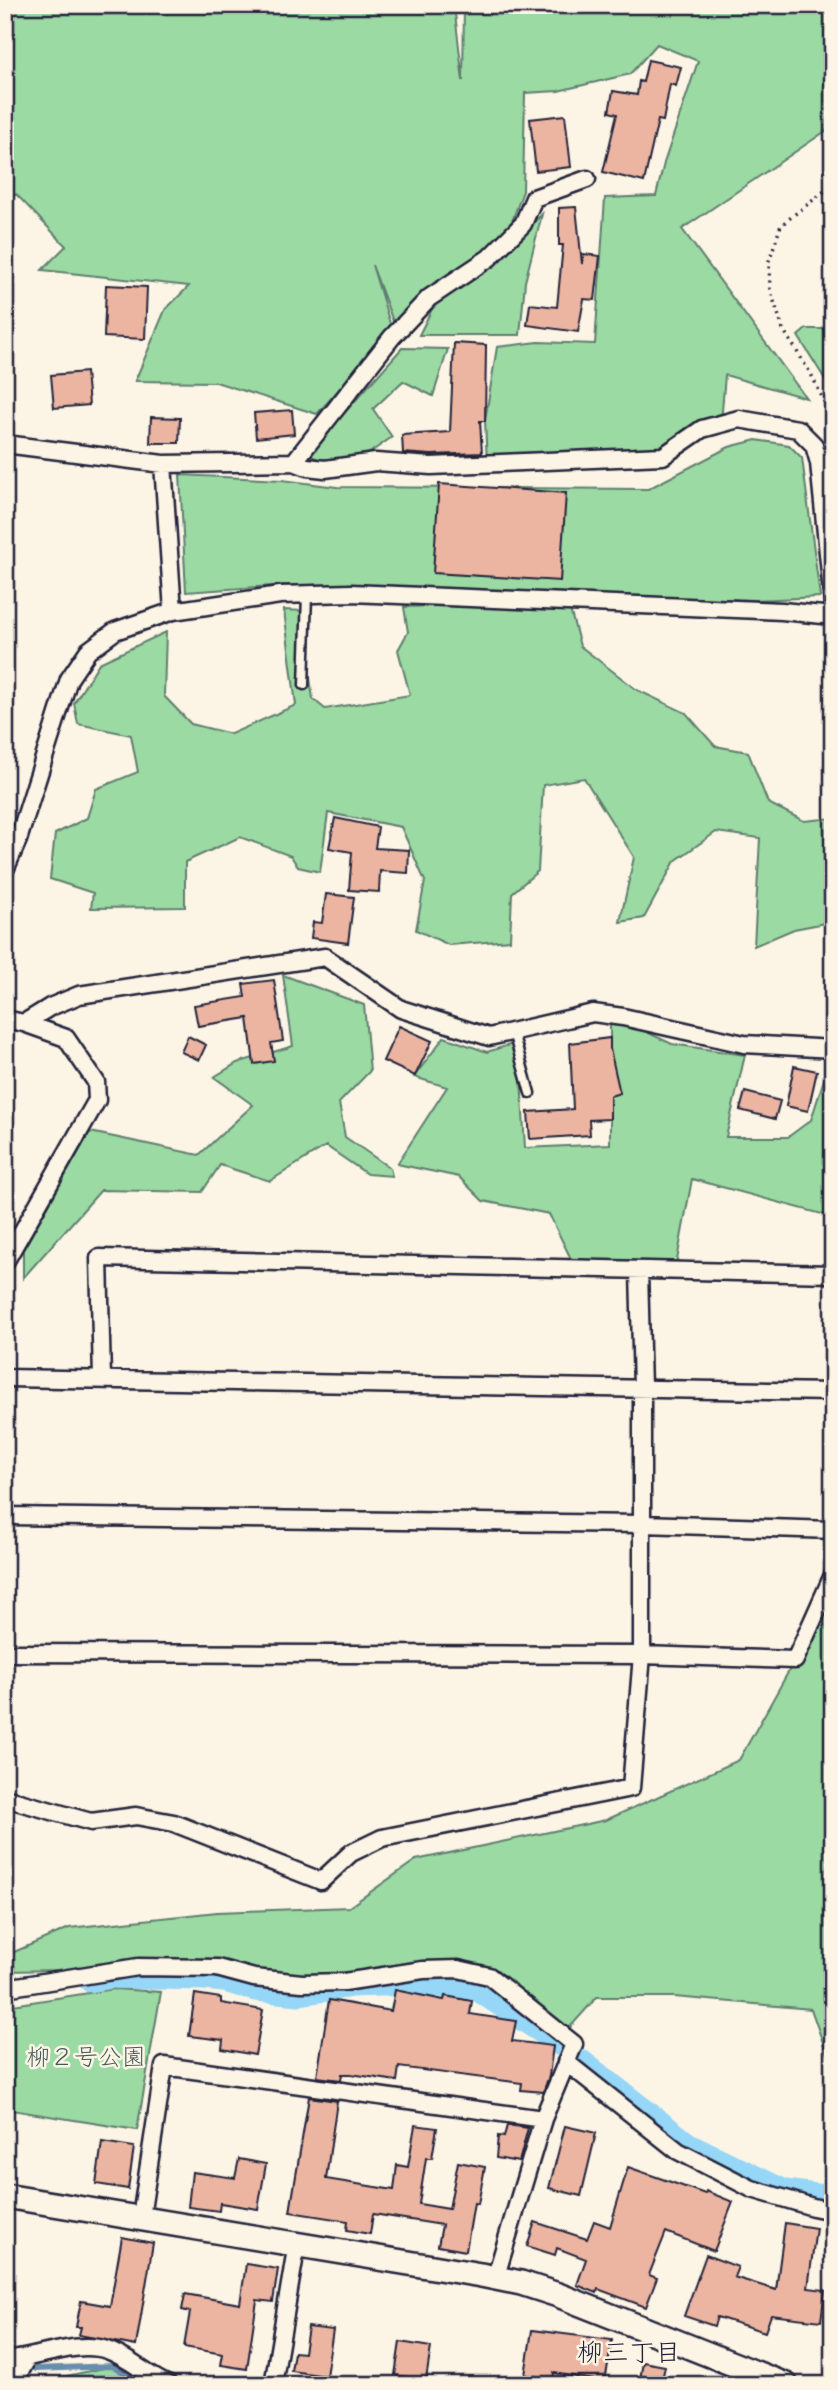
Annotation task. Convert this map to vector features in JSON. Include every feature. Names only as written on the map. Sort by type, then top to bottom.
[{"type":"street","points":[[294,462],[392,337],[429,298],[489,258],[523,225],[534,198],[587,178]]},
{"type":"street","points":[[5,444],[163,464],[294,462],[325,470],[376,462],[431,467],[663,456],[702,429],[739,419],[798,429],[814,444],[819,463],[833,604]]},
{"type":"street","points":[[163,464],[173,611]]},
{"type":"street","points":[[5,870],[18,841],[69,680],[88,651],[114,631],[173,611],[280,595],[378,594],[833,615]]},
{"type":"street","points":[[24,1023],[50,1007],[79,995],[325,957],[401,1009],[489,1037],[593,1013],[744,1044],[833,1049]]},
{"type":"street","points":[[5,1019],[66,1038],[96,1082],[97,1100],[5,1262]]},
{"type":"street","points":[[102,1379],[99,1258],[833,1274]]},
{"type":"street","points":[[5,1798],[91,1822],[136,1816],[174,1823],[321,1881],[351,1853],[382,1838],[631,1788],[642,1655],[639,1270]]},
{"type":"street","points":[[5,1378],[833,1392]]},
{"type":"street","points":[[5,1516],[642,1524],[833,1530]]},
{"type":"street","points":[[5,1653],[642,1655],[795,1660],[833,1575]]},
{"type":"street","points":[[5,1989],[138,1968],[217,1968],[254,1978],[302,1983],[344,1982],[423,1970],[458,1969],[489,1976],[574,2044],[542,2119],[495,2278]]},
{"type":"street","points":[[566,2062],[678,2151],[752,2189],[813,2207],[833,2210]]},
{"type":"street","points":[[141,2217],[164,2066],[542,2119]]},
{"type":"street","points":[[5,2196],[521,2283],[786,2385]]},
{"type":"street","points":[[273,2385],[297,2244]]},
{"type":"street","points":[[5,2361],[27,2359],[80,2346],[105,2349],[169,2385]]},
{"type":"street","points":[[13,2385],[27,2359]]},
{"type":"lane","points":[[304,685],[307,594]]},
{"type":"lane","points":[[513,1031],[530,1093]]},
{"type":"path","points":[[814,444],[828,432],[831,416],[811,374],[783,329],[770,289],[769,261],[781,225],[833,182]]},
{"type":"green space","points":[[5,5],[84,5],[86,8],[126,11],[140,5],[454,5],[463,81],[464,5],[677,5],[672,17],[679,5],[833,5],[833,126],[682,229],[806,398],[725,375],[721,423],[666,454],[487,464],[485,421],[497,347],[538,342],[595,344],[605,198],[656,196],[664,163],[698,61],[657,44],[630,74],[558,91],[525,93],[523,191],[504,243],[397,332],[372,265],[392,330],[317,414],[216,382],[135,381],[165,310],[189,286],[42,270],[66,246],[16,194],[5,203]]},
{"type":"green space","points":[[542,214],[525,282],[520,335],[419,335],[435,303],[507,251]]},
{"type":"green space","points":[[806,329],[833,329],[833,392],[798,336]]},
{"type":"green space","points":[[402,348],[448,349],[433,396],[403,381],[373,409],[392,437],[368,454],[323,462],[308,454]]},
{"type":"green space","points":[[756,440],[789,445],[802,458],[820,597],[754,600],[286,585],[186,592],[180,475],[282,480],[337,487],[648,489],[729,447]]},
{"type":"green space","points":[[568,602],[580,646],[637,690],[686,713],[715,746],[748,752],[768,803],[804,821],[833,818],[833,915],[825,923],[794,929],[754,946],[760,838],[716,832],[675,861],[644,918],[620,922],[634,857],[584,778],[543,785],[538,871],[512,893],[510,940],[449,945],[416,930],[425,881],[401,827],[328,813],[320,872],[298,867],[291,856],[240,837],[185,862],[185,907],[91,908],[93,893],[50,879],[55,834],[87,818],[96,789],[138,772],[131,735],[78,724],[74,703],[99,663],[166,632],[164,696],[191,724],[231,734],[296,705],[284,610],[304,611],[313,699],[325,709],[410,695],[398,650],[408,632],[404,607]]},
{"type":"green space","points":[[283,975],[364,1005],[370,1071],[339,1103],[345,1137],[390,1168],[392,1176],[367,1174],[326,1146],[270,1181],[220,1165],[202,1192],[101,1190],[23,1278],[23,1250],[90,1132],[199,1155],[253,1105],[214,1077],[237,1063],[293,1046]]},
{"type":"green space","points":[[610,1015],[672,1044],[745,1055],[726,1137],[788,1137],[811,1120],[825,1076],[833,1076],[833,1217],[692,1179],[675,1271],[576,1269],[549,1214],[483,1201],[459,1177],[397,1164],[447,1087],[414,1077],[444,1037],[487,1052],[519,1042],[525,1148],[610,1144]]},
{"type":"green space","points":[[833,1601],[833,2071],[811,2009],[674,1997],[597,1997],[563,2035],[469,1972],[316,1983],[183,1968],[5,1971],[5,1956],[69,1928],[217,1912],[349,1907],[416,1860],[606,1820],[739,1760],[795,1660]]},
{"type":"green space","name":"柳２号公園","points":[[114,1989],[161,1992],[137,2130],[5,2109],[6,2006]]},
{"type":"green space","points":[[113,2366],[137,2385],[53,2385],[62,2377]]},
{"type":"building","points":[[648,60],[681,67],[676,86],[670,84],[663,121],[658,120],[644,182],[603,172],[617,114],[609,112],[613,91],[637,95],[639,81],[643,82]]},
{"type":"building","points":[[565,115],[571,167],[536,171],[530,119]]},
{"type":"building","points":[[576,207],[582,264],[584,254],[600,256],[595,300],[584,299],[578,332],[527,325],[530,304],[557,307],[563,245],[559,245],[559,208]]},
{"type":"building","points":[[106,285],[147,287],[145,339],[104,337]]},
{"type":"building","points":[[454,343],[486,345],[485,421],[480,421],[482,453],[403,453],[402,435],[450,432]]},
{"type":"building","points":[[86,372],[89,405],[54,408],[51,375]]},
{"type":"building","points":[[292,410],[294,434],[256,438],[254,413]]},
{"type":"building","points":[[151,417],[180,418],[179,443],[150,443]]},
{"type":"building","points":[[439,484],[566,493],[560,581],[433,573]]},
{"type":"building","points":[[335,818],[378,827],[375,848],[409,850],[408,873],[380,871],[379,892],[349,890],[352,852],[329,848]]},
{"type":"building","points":[[326,894],[354,897],[348,943],[311,938],[313,922],[322,923]]},
{"type":"building","points":[[274,980],[283,1041],[271,1043],[274,1061],[254,1064],[248,1018],[198,1026],[194,1005],[245,997],[243,984]]},
{"type":"building","points":[[399,1026],[432,1041],[415,1076],[383,1061]]},
{"type":"building","points":[[188,1036],[206,1045],[199,1060],[181,1052]]},
{"type":"building","points":[[610,1038],[620,1093],[610,1096],[610,1119],[589,1120],[590,1135],[530,1139],[528,1112],[573,1109],[570,1043]]},
{"type":"building","points":[[794,1066],[817,1071],[808,1111],[786,1106]]},
{"type":"building","points":[[745,1092],[780,1101],[775,1119],[740,1110]]},
{"type":"building","points":[[395,1990],[444,2000],[445,1996],[472,2001],[470,2014],[516,2021],[512,2041],[553,2046],[549,2076],[543,2092],[521,2090],[522,2083],[399,2067],[397,2081],[351,2074],[342,2074],[341,2080],[317,2077],[329,2000],[391,2011]]},
{"type":"building","points":[[195,1994],[221,1998],[221,2003],[263,2010],[255,2055],[222,2049],[223,2040],[189,2036]]},
{"type":"building","points":[[309,2097],[337,2101],[326,2179],[394,2190],[397,2165],[408,2167],[415,2125],[437,2128],[432,2158],[426,2158],[419,2204],[449,2209],[458,2162],[485,2167],[478,2204],[474,2203],[466,2251],[438,2246],[442,2225],[373,2214],[370,2234],[347,2230],[348,2221],[290,2212]]},
{"type":"building","points":[[507,2125],[528,2128],[519,2162],[496,2158],[498,2136],[504,2137]]},
{"type":"building","points":[[565,2126],[596,2133],[581,2196],[549,2188]]},
{"type":"building","points":[[102,2142],[134,2147],[128,2189],[96,2184]]},
{"type":"building","points":[[239,2159],[266,2164],[258,2209],[220,2203],[219,2211],[188,2207],[192,2172],[235,2178]]},
{"type":"building","points":[[628,2167],[733,2202],[714,2251],[666,2232],[649,2275],[657,2278],[646,2307],[598,2289],[597,2293],[577,2285],[586,2259],[557,2248],[555,2255],[527,2246],[535,2222],[587,2239],[594,2221],[610,2227]]},
{"type":"building","points":[[785,2223],[816,2228],[808,2288],[825,2290],[821,2321],[771,2315],[765,2332],[717,2317],[714,2326],[684,2316],[706,2255],[738,2267],[734,2277],[776,2290]]},
{"type":"building","points":[[122,2237],[153,2243],[136,2346],[79,2335],[81,2327],[76,2327],[81,2301],[110,2306]]},
{"type":"building","points":[[246,2264],[278,2269],[273,2302],[257,2300],[247,2369],[221,2365],[223,2354],[184,2347],[190,2312],[182,2310],[185,2294],[240,2304]]},
{"type":"building","points":[[308,2327],[333,2330],[326,2376],[291,2371],[294,2352],[304,2353]]},
{"type":"building","points":[[532,2330],[612,2340],[605,2382],[554,2373],[553,2379],[525,2375]]},
{"type":"building","points":[[400,2342],[431,2347],[426,2380],[395,2375]]},
{"type":"building","points":[[643,2362],[665,2366],[661,2385],[639,2385]]},
{"type":"waterway","points":[[90,1982],[113,1978],[204,1980],[224,1982],[255,1991],[299,1995],[351,1987],[410,1985],[474,1989],[582,2060],[689,2143],[785,2190],[833,2196]]},
{"type":"waterway","points":[[36,2369],[113,2366],[145,2385]]},
{"type":"district","name":"柳三丁目","points":[[629,2352]]}]
